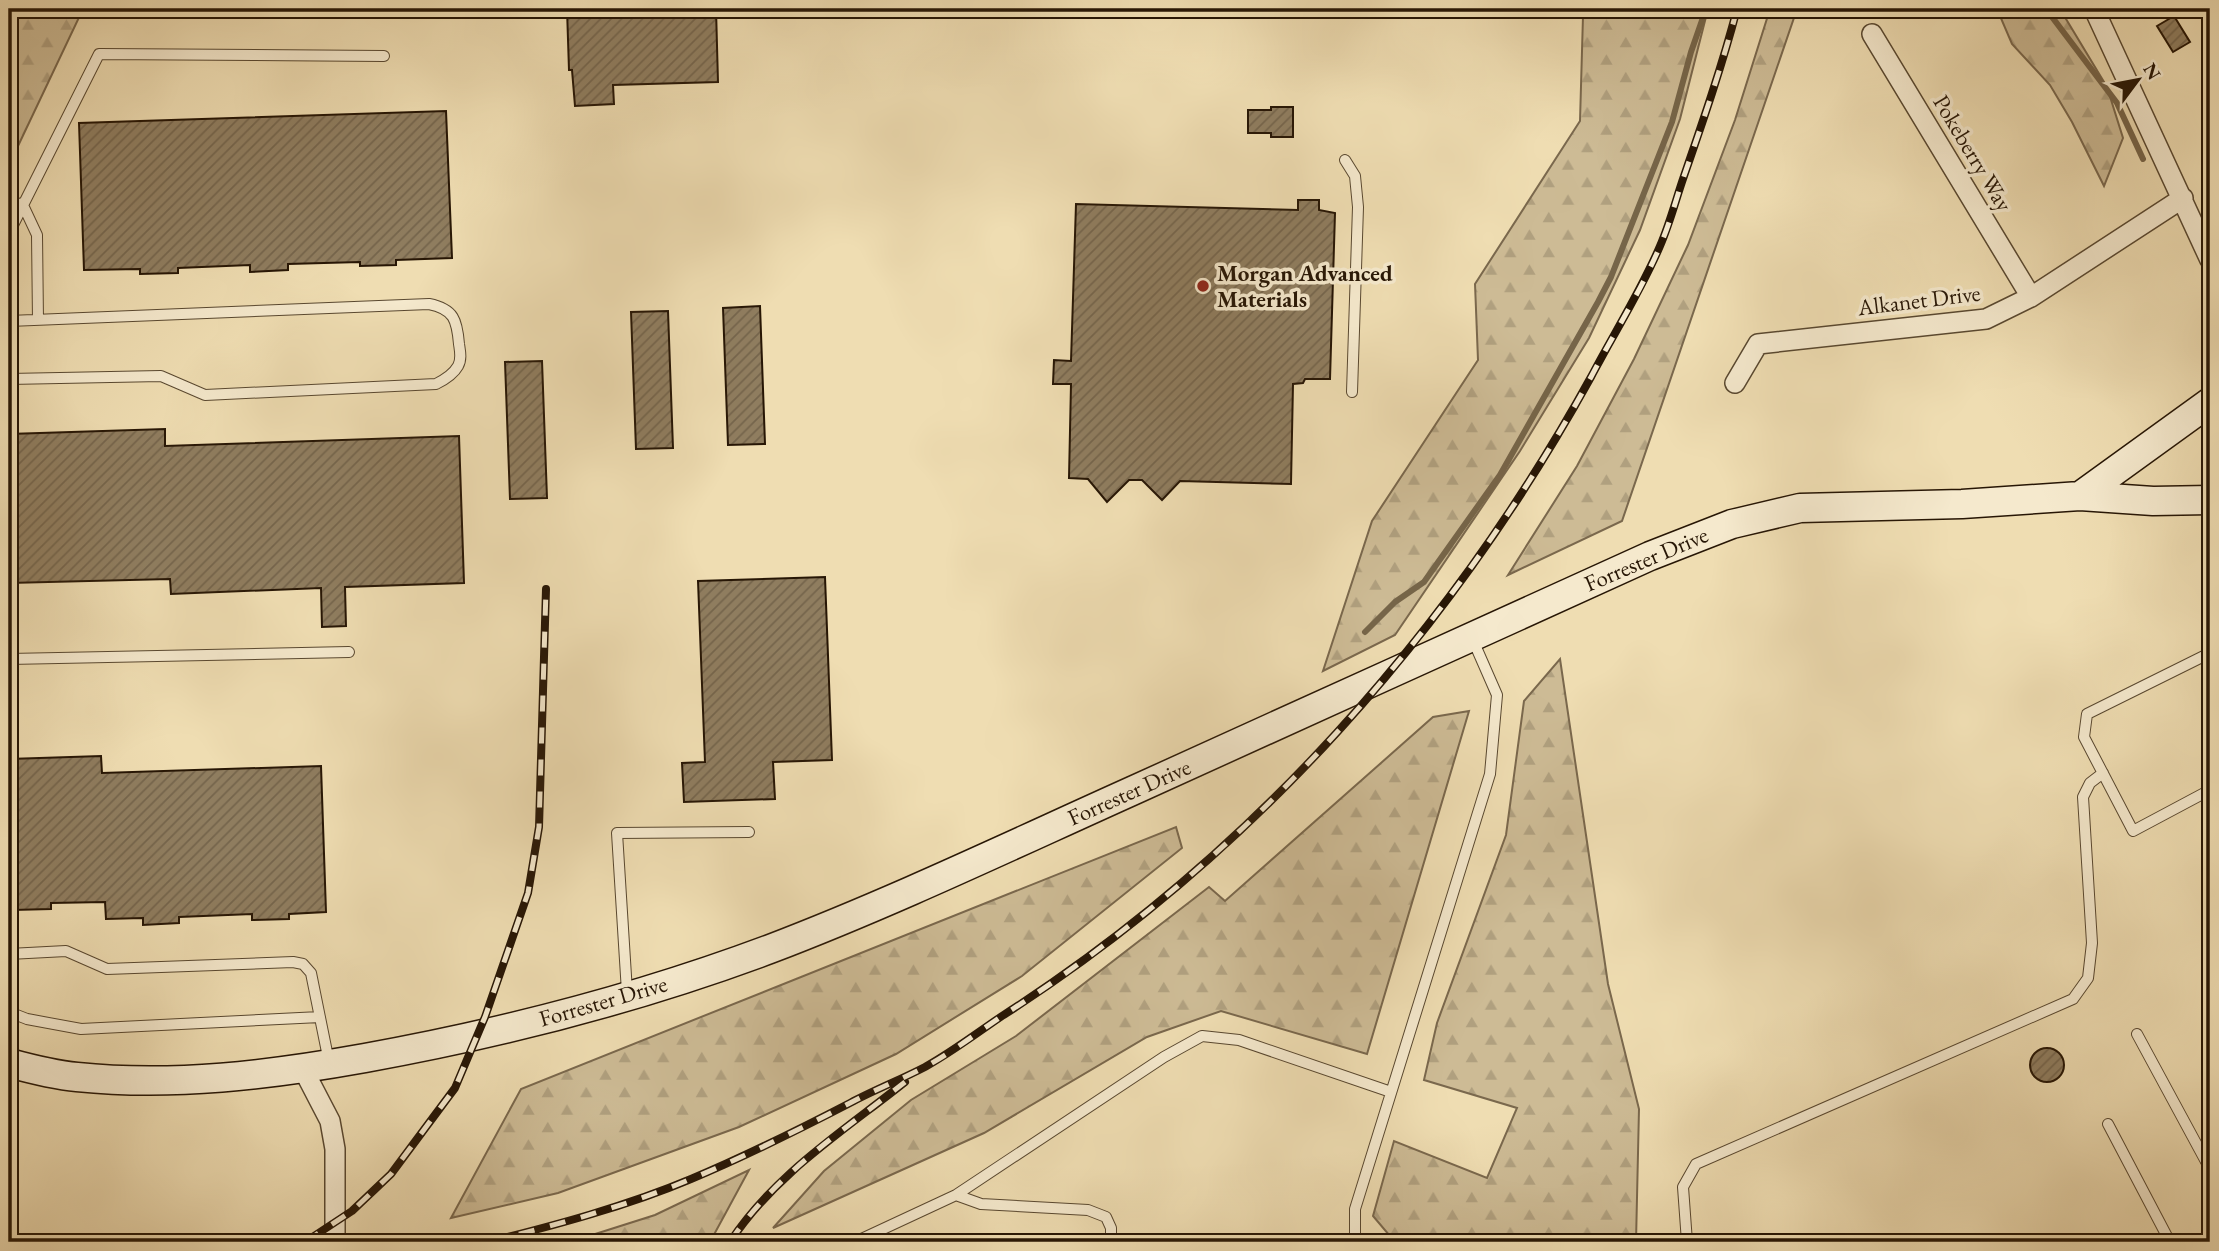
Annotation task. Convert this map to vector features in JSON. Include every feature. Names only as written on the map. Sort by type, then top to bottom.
[{"type":"street","points":[[2094,9],[2210,260]]},
{"type":"street","name":"Pokeberry Way","points":[[1872,34],[2031,297]]},
{"type":"street","name":"Alkanet Drive","points":[[1735,383],[1758,344],[1986,319],[2031,297],[2183,198]]},
{"type":"street","points":[[2080,496],[2210,402]]},
{"type":"street","name":"Forrester Drive","points":[[9,1063],[73,1077],[140,1082],[184,1081],[316,1067],[413,1049],[584,1010],[769,949],[911,890],[1650,556],[1701,534],[1751,518],[1800,508],[1962,504],[2080,496],[2153,501],[2210,500]]},
{"type":"street","points":[[316,1067],[335,1149],[335,1242]]},
{"type":"lane","points":[[9,233],[99,54],[384,56]]},
{"type":"lane","points":[[1345,160],[1355,176],[1358,207],[1352,392]]},
{"type":"lane","points":[[22,203],[37,235],[38,320]]},
{"type":"lane","points":[[9,321],[429,304],[442,307],[451,314],[457,324],[460,358],[458,366],[446,379],[436,384],[205,395],[161,376],[9,379]]},
{"type":"lane","points":[[1355,1242],[1355,1209],[1490,774],[1497,695],[1472,637]]},
{"type":"lane","points":[[9,659],[349,652]]},
{"type":"lane","points":[[2210,653],[2087,714],[2084,737],[2133,831],[2210,790]]},
{"type":"lane","points":[[1687,1242],[1683,1187],[1696,1164],[2073,999],[2088,978],[2092,943],[2083,797],[2090,783],[2104,774]]},
{"type":"lane","points":[[628,996],[617,834],[749,832]]},
{"type":"lane","points":[[9,954],[66,951],[107,969],[293,962],[303,964],[311,972],[320,1017],[316,1067]]},
{"type":"lane","points":[[9,1012],[27,1019],[81,1029],[320,1017]]},
{"type":"lane","points":[[2137,1034],[2210,1169]]},
{"type":"lane","points":[[855,1242],[956,1195],[1164,1057],[1202,1036],[1239,1040],[1391,1092]]},
{"type":"lane","points":[[2108,1124],[2169,1242]]},
{"type":"lane","points":[[956,1195],[981,1204],[1088,1210],[1106,1217],[1111,1228],[1111,1242]]},
{"type":"green space","points":[[9,9],[83,9],[9,165]]},
{"type":"green space","points":[[1556,9],[1708,9],[1680,119],[1640,230],[1589,338],[1520,451],[1395,635],[1323,671],[1372,521],[1478,360],[1475,284],[1580,121],[1583,16]]},
{"type":"green space","points":[[1770,9],[1797,9],[1622,521],[1508,575],[1577,466],[1634,359],[1688,245],[1735,120]]},
{"type":"green space","points":[[1997,9],[2060,9],[2107,87],[2123,138],[2104,186],[2050,85],[2012,44]]},
{"type":"green space","points":[[1560,659],[1608,984],[1639,1109],[1636,1242],[1395,1242],[1373,1216],[1394,1141],[1487,1178],[1517,1108],[1424,1080],[1437,1023],[1506,835],[1524,701]]},
{"type":"green space","points":[[1469,711],[1367,1054],[1221,1011],[1147,1037],[984,1133],[773,1228],[824,1171],[911,1100],[1016,1036],[1209,887],[1225,901],[1433,717]]},
{"type":"green space","points":[[1176,827],[1182,848],[1022,976],[896,1054],[739,1127],[558,1193],[451,1218],[521,1089]]},
{"type":"green space","points":[[749,1170],[710,1242],[570,1242],[655,1215]]},
{"type":"building","points":[[567,9],[716,9],[718,82],[613,85],[614,104],[575,106],[572,70],[569,70]]},
{"type":"building","points":[[2174,16],[2190,42],[2173,52],[2157,26]]},
{"type":"building","points":[[1271,107],[1293,107],[1293,137],[1248,133],[1248,110],[1271,110]]},
{"type":"building","points":[[446,111],[452,258],[396,260],[396,265],[360,266],[360,262],[288,264],[288,270],[250,272],[250,265],[178,268],[178,273],[140,274],[140,269],[84,270],[79,123]]},
{"type":"building","name":"Morgan Advanced Materials","points":[[1298,200],[1319,200],[1319,210],[1335,213],[1330,379],[1305,379],[1303,383],[1293,384],[1291,484],[1180,481],[1162,500],[1142,480],[1129,480],[1107,502],[1088,479],[1069,478],[1071,384],[1053,384],[1054,360],[1071,361],[1076,204],[1298,210]]},
{"type":"building","points":[[760,306],[765,444],[728,445],[723,308]]},
{"type":"building","points":[[668,311],[673,448],[636,449],[631,312]]},
{"type":"building","points":[[542,361],[547,498],[510,499],[505,362]]},
{"type":"building","points":[[165,429],[165,446],[459,436],[464,583],[345,587],[346,626],[322,627],[321,588],[171,594],[170,579],[9,583],[9,434]]},
{"type":"building","points":[[825,577],[832,760],[773,762],[775,799],[684,802],[682,763],[705,762],[698,581]]},
{"type":"building","points":[[101,756],[102,773],[321,766],[326,912],[289,914],[289,919],[252,920],[252,914],[179,917],[179,923],[143,925],[143,918],[106,919],[105,902],[51,903],[51,909],[13,910],[13,905],[9,905],[9,759]]},
{"type":"building","points":[[2047,1048],[2059,1053],[2064,1065],[2059,1077],[2047,1082],[2035,1077],[2030,1065],[2035,1053]]},
{"type":"waterway","points":[[1365,632],[1395,602],[1424,582],[1500,475],[1598,302],[1611,277],[1672,122],[1706,9]]},
{"type":"waterway","points":[[2046,9],[2117,103],[2143,159]]},
{"type":"railway","points":[[488,1242],[591,1214],[667,1189],[752,1152],[925,1067],[1092,954],[1178,886],[1260,812],[1336,733],[1408,650],[1474,563],[1535,471],[1591,377],[1660,246],[1712,93],[1737,9]]},
{"type":"railway","points":[[305,1242],[352,1211],[391,1174],[455,1088],[485,1017],[528,893],[539,827],[546,589]]},
{"type":"railway","points":[[730,1242],[767,1196],[788,1175],[905,1082]]},
{"type":"place","name":"Morgan Advanced Materials","points":[[1203,286]]}]
